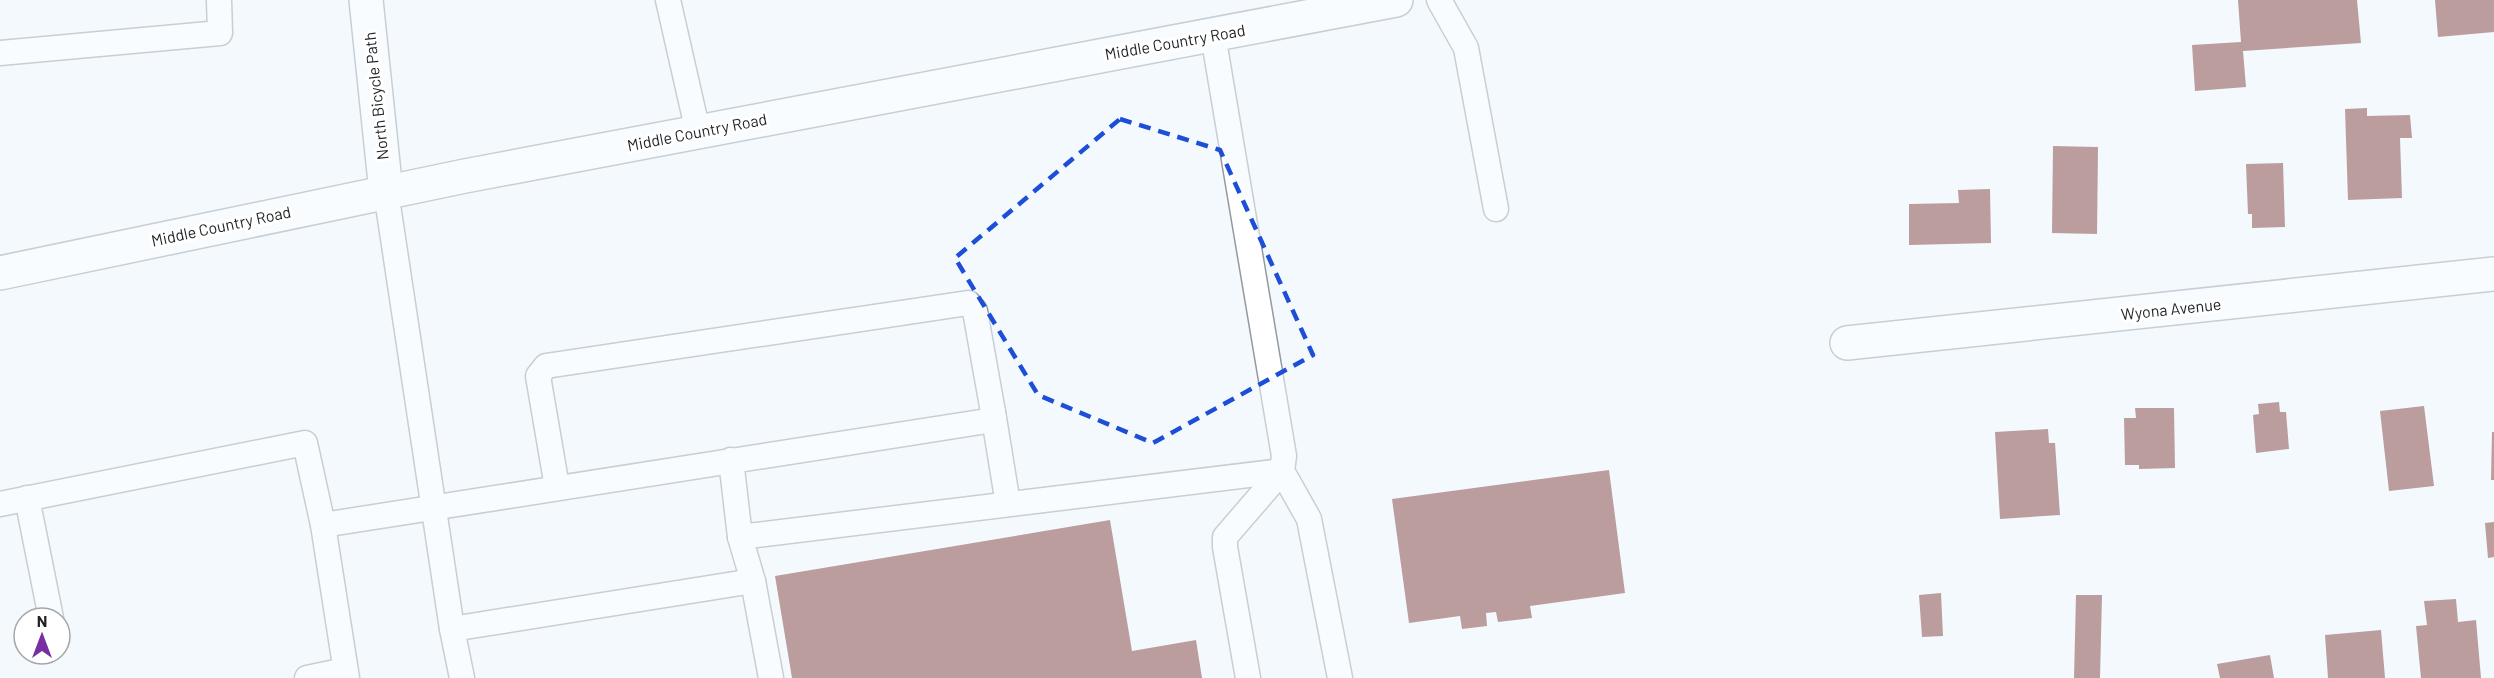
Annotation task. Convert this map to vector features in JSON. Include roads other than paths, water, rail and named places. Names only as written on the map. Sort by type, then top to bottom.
[{"type":"main road","name":"North Bicycle Path","points":[[366,0],[386,192]]},
{"type":"main road","name":"Middle Country Road","points":[[0,273],[386,192],[1396,0]]},
{"type":"main road","name":"Wyona Avenue","points":[[1847,343],[2494,274]]},
{"type":"lane","points":[[0,53],[220,33],[219,0]]},
{"type":"lane","points":[[668,0],[698,132]]},
{"type":"lane","points":[[1439,0],[1466,48],[1496,209]]},
{"type":"lane","points":[[1213,35],[1282,445],[1282,471],[1309,519],[1340,678]]},
{"type":"lane","points":[[386,192],[452,629],[462,678]]},
{"type":"lane","points":[[557,487],[538,376],[546,366],[968,303],[975,311],[1008,504]]},
{"type":"lane","points":[[323,525],[987,421],[993,412]]},
{"type":"lane","points":[[0,504],[305,443],[323,525],[346,674],[307,678]]},
{"type":"lane","points":[[730,460],[740,537],[753,581],[771,678]]},
{"type":"lane","points":[[740,537],[1282,471]]},
{"type":"lane","points":[[1248,678],[1225,537],[1282,471]]},
{"type":"lane","points":[[27,498],[49,606]]},
{"type":"lane","points":[[452,629],[753,581]]}]
